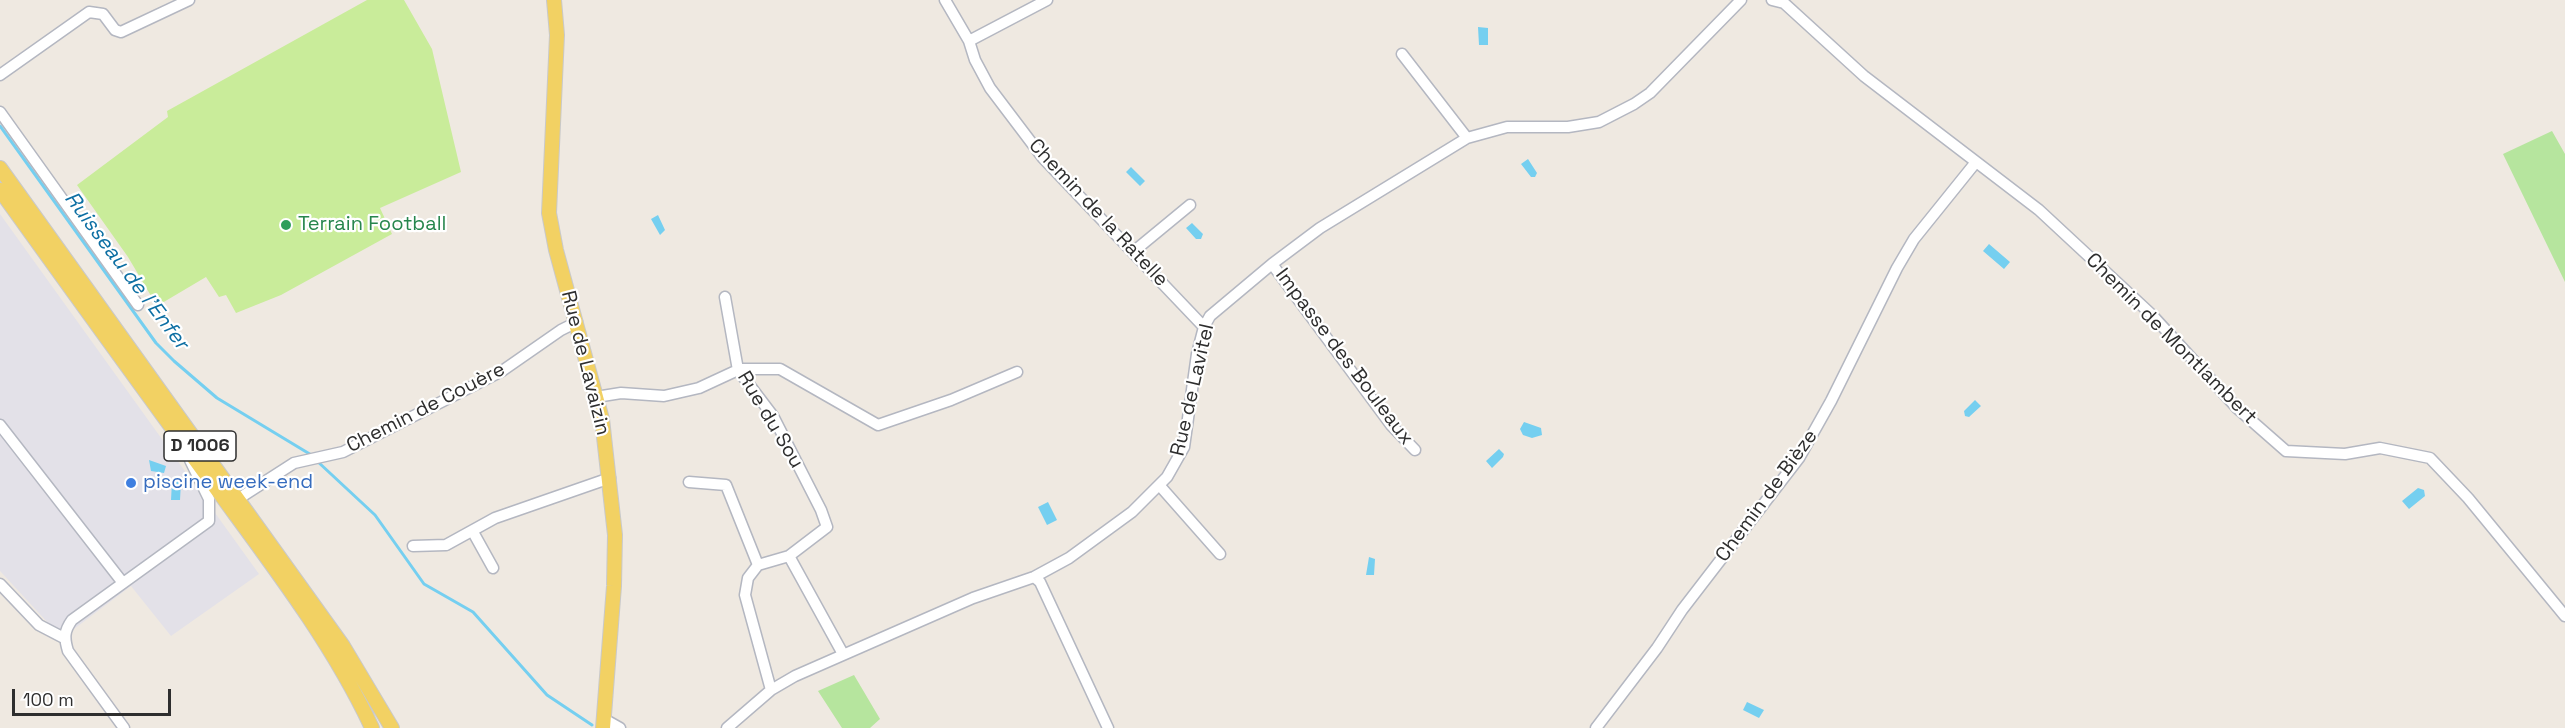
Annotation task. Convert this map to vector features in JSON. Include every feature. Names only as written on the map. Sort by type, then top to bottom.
[{"type":"main road","name":"Rue de Lavaizin","points":[[554,0],[556,35],[549,213],[556,250],[602,419],[610,478],[615,563],[603,723]]},
{"type":"main road","name":"D 1006","points":[[0,168],[343,646],[392,728]]},
{"type":"main road","name":"D 1006","points":[[0,190],[332,653],[357,696],[372,728]]},
{"type":"street","points":[[0,75],[89,12],[99,11],[115,30],[121,32],[189,0]]},
{"type":"street","name":"Chemin de la Ratelle","points":[[945,0],[969,41],[975,60],[990,88],[1036,149],[1066,184],[1204,327]]},
{"type":"street","points":[[969,41],[1047,0]]},
{"type":"street","name":"Rue de Lavitel","points":[[727,728],[771,690],[795,676],[973,598],[1034,577],[1069,558],[1132,512],[1160,486],[1177,463],[1184,447],[1197,354],[1204,327],[1210,316],[1272,264],[1320,228],[1467,138],[1507,127],[1568,127],[1599,122],[1634,104],[1650,93],[1741,0]]},
{"type":"street","points":[[1772,0],[1785,2]]},
{"type":"street","name":"Chemin de Montlambert","points":[[1785,2],[1864,76],[2039,210],[2144,307],[2237,408],[2286,451],[2345,454],[2380,448],[2430,458],[2468,498],[2565,616]]},
{"type":"street","points":[[1402,54],[1467,138]]},
{"type":"street","points":[[0,112],[138,305]]},
{"type":"street","name":"Chemin de Bièze","points":[[1596,728],[1657,648],[1682,610],[1799,458],[1836,392],[1897,268],[1914,239],[1976,162]]},
{"type":"street","points":[[1132,252],[1191,204]]},
{"type":"street","name":"Impasse des Bouleaux","points":[[1272,264],[1391,425],[1415,450]]},
{"type":"street","name":"Rue du Sou","points":[[724,297],[738,370],[773,416],[821,510],[827,527],[789,556],[758,565]]},
{"type":"street","name":"Chemin de Couère","points":[[238,499],[294,463],[343,452],[502,371],[561,330],[577,322]]},
{"type":"street","points":[[596,397],[621,393],[664,396],[699,388],[738,370],[780,369],[878,425],[951,400],[1017,372]]},
{"type":"street","points":[[0,425],[123,583]]},
{"type":"street","points":[[124,728],[68,651],[64,638],[66,628],[72,620],[209,521],[209,499],[180,438]]},
{"type":"street","points":[[413,546],[446,545],[495,518],[610,478]]},
{"type":"street","points":[[689,483],[726,485],[758,565],[748,578],[745,595],[771,690]]},
{"type":"street","points":[[1160,486],[1220,554]]},
{"type":"street","points":[[473,532],[493,568]]},
{"type":"street","points":[[789,556],[843,654]]},
{"type":"street","points":[[1034,577],[1040,582],[1108,728]]},
{"type":"street","points":[[0,584],[39,625],[64,638]]},
{"type":"street","points":[[603,723],[620,728]]},
{"type":"shaded area","points":[[0,214],[259,574],[171,636],[131,586],[62,638],[0,571]]},
{"type":"green space","points":[[367,0],[404,0],[432,49],[461,172],[380,208],[392,234],[281,295],[236,313],[226,295],[219,297],[206,277],[157,306],[128,257],[77,185],[168,117],[167,111]]},
{"type":"green space","points":[[2552,131],[2565,154],[2565,282],[2503,154]]},
{"type":"green space","points":[[854,675],[880,719],[870,728],[842,728],[818,691]]},
{"type":"water","points":[[1478,27],[1488,28],[1488,45],[1479,45]]},
{"type":"water","points":[[1528,159],[1537,173],[1535,177],[1531,177],[1521,164]]},
{"type":"water","points":[[1131,167],[1145,181],[1140,186],[1126,172]]},
{"type":"water","points":[[658,215],[665,230],[660,235],[651,219]]},
{"type":"water","points":[[1192,223],[1203,234],[1201,239],[1196,239],[1186,228]]},
{"type":"water","points":[[1989,244],[2010,262],[2004,269],[1983,251]]},
{"type":"water","points":[[1975,400],[1981,406],[1969,417],[1965,416],[1964,411]]},
{"type":"water","points":[[1524,422],[1541,428],[1542,435],[1532,438],[1523,435],[1520,429]]},
{"type":"water","points":[[1499,449],[1504,454],[1503,457],[1492,468],[1486,461]]},
{"type":"water","points":[[149,460],[166,466],[164,473],[151,471]]},
{"type":"water","points":[[177,480],[181,482],[180,500],[171,500],[172,482]]},
{"type":"water","points":[[2418,488],[2424,490],[2425,496],[2409,509],[2402,501]]},
{"type":"water","points":[[1048,502],[1057,520],[1047,525],[1038,507]]},
{"type":"water","points":[[1369,557],[1375,559],[1374,575],[1366,575]]},
{"type":"water","points":[[1747,702],[1764,710],[1759,718],[1743,710]]},
{"type":"waterway","name":"Ruisseau de l'Enfer","points":[[0,126],[156,343],[217,398],[313,456]]},
{"type":"waterway","name":"Ruisseau de l'Enfer","points":[[317,461],[375,515],[424,584],[473,612],[547,695],[592,725]]},
{"type":"place","name":"Terrain Football","points":[[286,225]]},
{"type":"place","name":"piscine week-end","points":[[131,483]]}]
